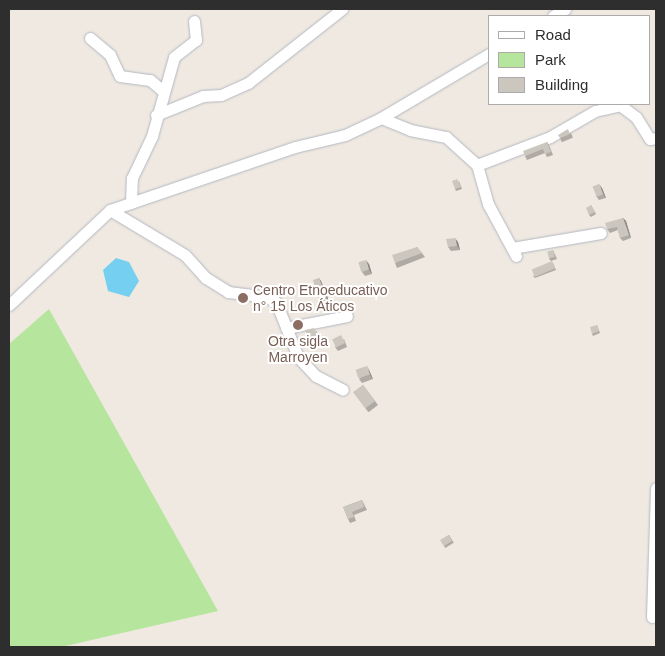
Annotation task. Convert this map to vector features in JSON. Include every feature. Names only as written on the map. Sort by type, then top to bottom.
[{"type":"street","points":[[156,115],[203,96],[222,95],[248,83],[342,9]]},
{"type":"street","points":[[554,15],[565,9]]},
{"type":"street","points":[[130,203],[132,178],[152,136],[156,115],[174,56],[196,40],[194,21]]},
{"type":"street","points":[[90,38],[110,55],[120,76],[150,80],[163,91]]},
{"type":"street","points":[[9,305],[110,210],[296,147],[344,135],[380,118],[488,55]]},
{"type":"street","points":[[476,165],[550,137],[595,111],[620,105],[636,117],[650,139],[656,138]]},
{"type":"street","points":[[380,118],[410,130],[446,137],[476,165],[488,204],[514,252],[602,233]]},
{"type":"street","points":[[110,210],[185,255],[206,278],[228,292],[267,297],[276,302],[284,317],[286,328],[298,357],[316,376],[343,390]]},
{"type":"street","points":[[286,328],[347,316]]},
{"type":"street","points":[[652,616],[656,488]]},
{"type":"green space","points":[[49,309],[218,611],[61,647],[9,647],[9,344]]},
{"type":"water","points":[[116,258],[129,262],[139,281],[129,297],[108,291],[103,270]]},
{"type":"building","points":[[568,129],[570,134],[560,138],[558,135]]},
{"type":"building","points":[[547,142],[551,152],[545,154],[543,149],[525,156],[523,151]]},
{"type":"building","points":[[457,179],[461,187],[455,189],[452,181]]},
{"type":"building","points":[[599,184],[603,194],[597,197],[593,187]]},
{"type":"building","points":[[591,205],[595,212],[589,215],[586,208]]},
{"type":"building","points":[[623,218],[629,235],[620,238],[617,227],[607,229],[605,223]]},
{"type":"building","points":[[455,238],[457,246],[448,247],[446,239]]},
{"type":"building","points":[[417,247],[422,253],[395,263],[392,255]]},
{"type":"building","points":[[553,250],[555,257],[549,258],[547,252]]},
{"type":"building","points":[[366,260],[369,270],[361,272],[358,262]]},
{"type":"building","points":[[552,261],[555,268],[535,277],[532,270]]},
{"type":"building","points":[[319,278],[330,308],[322,309],[313,280]]},
{"type":"building","points":[[597,325],[599,331],[592,334],[590,327]]},
{"type":"building","points":[[314,328],[319,341],[312,345],[305,330]]},
{"type":"building","points":[[341,335],[345,343],[336,348],[332,340]]},
{"type":"building","points":[[367,366],[370,375],[358,378],[356,370]]},
{"type":"building","points":[[363,385],[375,401],[365,408],[353,392]]},
{"type":"building","points":[[362,500],[364,507],[352,512],[354,517],[348,519],[343,507]]},
{"type":"building","points":[[449,535],[452,541],[444,546],[440,540]]},
{"type":"place","name":"Centro Etnoeducativo n° 15 Los Áticos","points":[[243,298]]},
{"type":"place","name":"Otra sigla Marroyen","points":[[298,325]]}]
